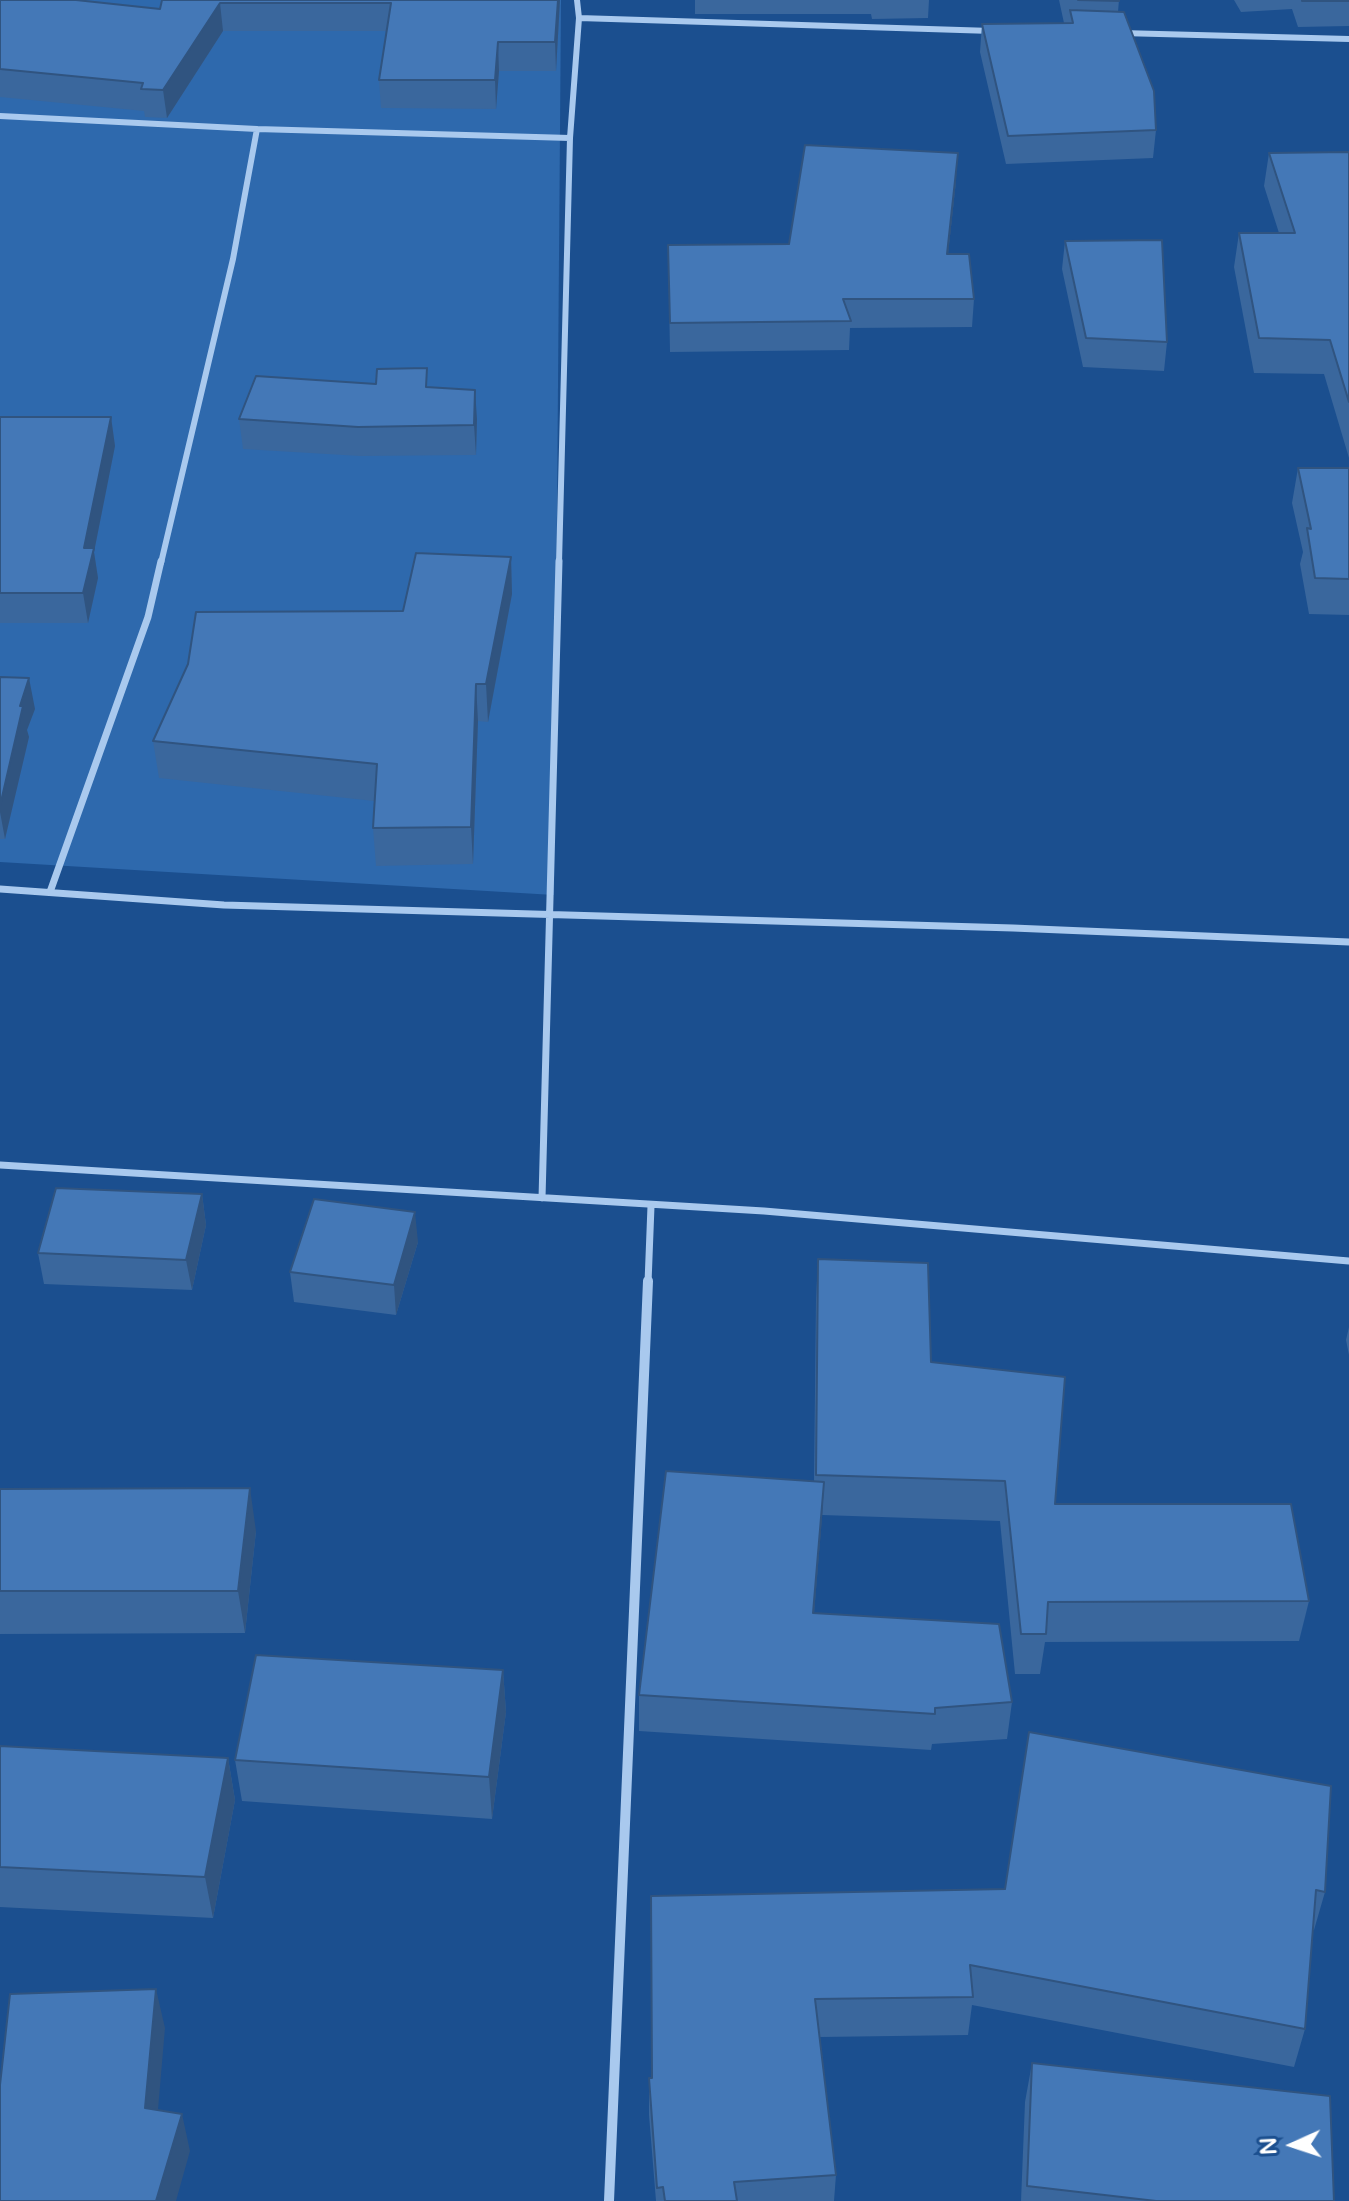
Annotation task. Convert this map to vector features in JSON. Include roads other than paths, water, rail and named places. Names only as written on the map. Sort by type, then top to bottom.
[{"type":"street","points":[[542,1198],[570,138],[579,18],[577,0]]},
{"type":"street","points":[[579,18],[1002,31]]},
{"type":"street","points":[[1107,33],[1349,39]]},
{"type":"street","points":[[0,116],[257,129],[570,138]]},
{"type":"street","points":[[50,892],[148,617],[233,259],[257,129]]},
{"type":"street","points":[[0,889],[224,905],[1349,942]]},
{"type":"street","points":[[0,1165],[764,1211],[1349,1261]]},
{"type":"street","points":[[609,2201],[651,1206]]}]
